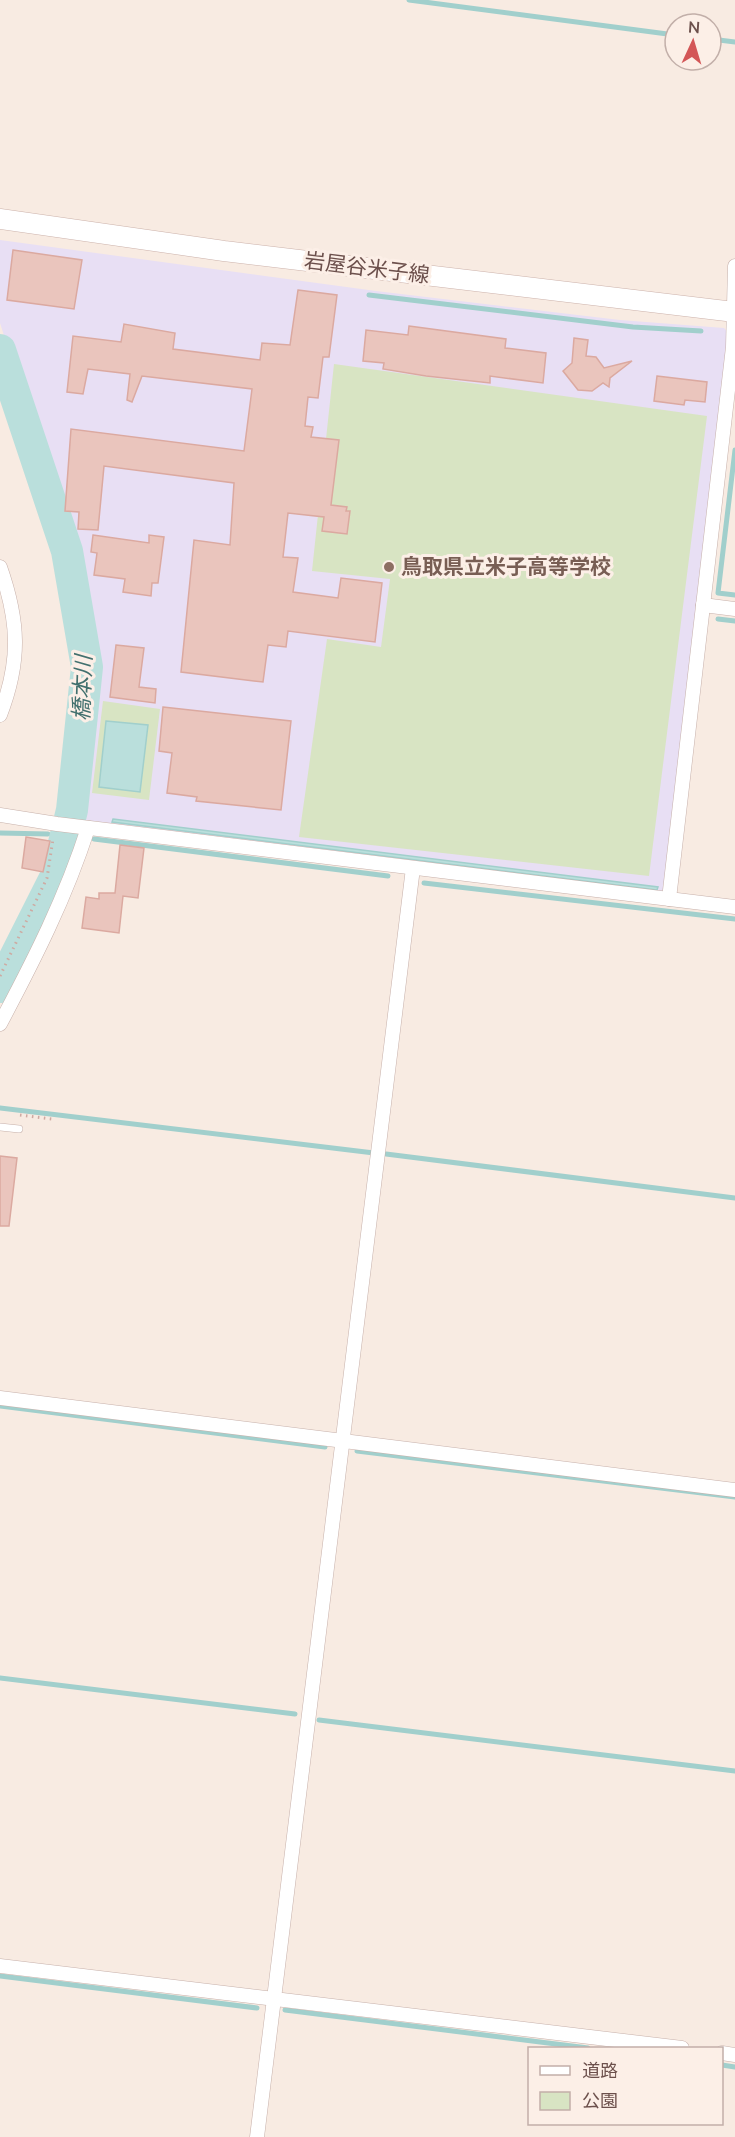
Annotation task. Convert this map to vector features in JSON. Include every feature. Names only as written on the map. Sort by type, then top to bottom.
[{"type":"main road","name":"岩屋谷米子線","points":[[0,219],[224,251],[735,312]]},
{"type":"street","points":[[669,899],[733,347],[735,266]]},
{"type":"street","points":[[0,567],[15,618],[16,638],[13,676],[0,715]]},
{"type":"street","points":[[703,605],[735,609]]},
{"type":"street","points":[[0,815],[55,824],[735,907]]},
{"type":"street","points":[[0,1024],[47,933],[74,873],[84,827]]},
{"type":"street","points":[[257,2137],[413,868]]},
{"type":"street","points":[[0,1398],[735,1490]]},
{"type":"street","points":[[0,1966],[275,1997],[666,2047]]},
{"type":"lane","points":[[0,1127],[20,1129]]},
{"type":"path","points":[[0,976],[47,878],[55,824]]},
{"type":"path","points":[[10,1114],[52,1119]]},
{"type":"shaded area","name":"鳥取県立米子高等学校","points":[[0,240],[376,291],[620,320],[724,328],[729,333],[664,888],[661,892],[77,819],[95,678],[73,551],[0,323]]},
{"type":"green space","points":[[334,364],[707,416],[649,876],[299,837],[327,639],[381,647],[390,579],[312,571]]},
{"type":"green space","points":[[103,701],[160,709],[149,800],[92,793]]},
{"type":"water","points":[[106,721],[148,725],[140,792],[99,787]]},
{"type":"water","points":[[113,819],[658,887],[657,890],[112,822]]},
{"type":"building","points":[[13,250],[82,260],[74,309],[7,300]]},
{"type":"building","points":[[298,290],[337,295],[329,357],[323,357],[318,398],[308,397],[305,426],[313,427],[311,437],[339,440],[331,505],[347,507],[346,511],[350,511],[347,534],[322,531],[324,517],[288,513],[283,557],[298,558],[293,592],[338,598],[341,578],[382,583],[375,642],[288,631],[286,647],[268,645],[263,682],[181,672],[194,540],[230,545],[234,483],[104,466],[98,530],[78,529],[79,512],[65,511],[71,429],[244,451],[252,389],[142,376],[132,402],[127,400],[130,374],[88,369],[83,394],[67,392],[73,336],[121,342],[124,324],[175,333],[173,349],[260,360],[262,343],[290,345]]},
{"type":"building","points":[[409,326],[506,339],[505,348],[546,353],[543,383],[490,376],[490,383],[426,376],[383,369],[384,363],[363,361],[366,330],[408,335]]},
{"type":"building","points":[[574,338],[588,340],[586,356],[596,357],[604,368],[632,361],[610,378],[609,387],[603,383],[592,391],[578,390],[563,371],[572,363]]},
{"type":"building","points":[[657,376],[707,382],[705,402],[685,400],[684,405],[654,401]]},
{"type":"building","points":[[93,535],[149,543],[149,535],[164,537],[158,583],[152,583],[151,596],[123,592],[125,579],[94,575],[97,553],[91,552]]},
{"type":"building","points":[[116,645],[144,648],[139,687],[156,689],[155,703],[110,697]]},
{"type":"building","points":[[163,707],[291,721],[281,810],[196,801],[197,797],[167,793],[172,753],[159,751]]},
{"type":"building","points":[[26,837],[50,841],[43,872],[22,868]]},
{"type":"building","points":[[120,845],[144,848],[138,898],[123,896],[119,933],[82,928],[86,897],[99,899],[99,893],[115,893]]},
{"type":"building","points":[[0,1156],[17,1158],[9,1226],[0,1226]]},
{"type":"waterway","points":[[409,0],[663,33]]},
{"type":"waterway","points":[[723,40],[735,42]]},
{"type":"waterway","points":[[369,295],[633,327],[701,331]]},
{"type":"waterway","name":"橋本川","points":[[0,350],[67,551],[87,667],[72,810],[56,876],[0,987]]},
{"type":"waterway","points":[[735,450],[718,593],[735,595]]},
{"type":"waterway","points":[[718,619],[735,621]]},
{"type":"waterway","points":[[0,833],[48,834]]},
{"type":"waterway","points":[[94,839],[388,876]]},
{"type":"waterway","points":[[424,883],[735,919]]},
{"type":"waterway","points":[[0,1108],[374,1153]]},
{"type":"waterway","points":[[386,1154],[735,1198]]},
{"type":"waterway","points":[[0,1406],[325,1447]]},
{"type":"waterway","points":[[357,1451],[735,1497]]},
{"type":"waterway","points":[[0,1678],[295,1714]]},
{"type":"waterway","points":[[319,1720],[735,1771]]},
{"type":"waterway","points":[[0,1976],[257,2008]]},
{"type":"waterway","points":[[285,2010],[580,2047]]},
{"type":"waterway","points":[[723,2065],[735,2067]]},
{"type":"place","name":"鳥取県立米子高等学校","points":[[389,567]]}]
